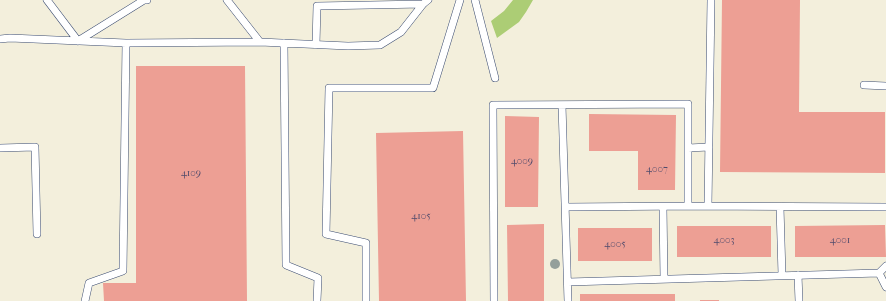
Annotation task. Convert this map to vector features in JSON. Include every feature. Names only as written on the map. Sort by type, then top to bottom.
[{"type":"lane","points":[[47,0],[78,41]]},
{"type":"lane","points":[[78,41],[144,0],[147,0]]},
{"type":"lane","points":[[227,0],[260,42]]},
{"type":"lane","points":[[366,301],[366,243],[326,234],[329,88],[433,88],[460,0]]},
{"type":"lane","points":[[475,0],[495,78]]},
{"type":"lane","points":[[708,206],[711,0]]},
{"type":"lane","points":[[0,39],[10,38],[126,43],[260,42],[348,46],[380,45],[401,32],[426,2]]},
{"type":"lane","points":[[316,45],[317,6],[426,2]]},
{"type":"lane","points":[[85,301],[89,283],[123,271],[126,43]]},
{"type":"lane","points":[[284,43],[286,265],[318,278],[317,301]]},
{"type":"lane","points":[[864,86],[886,86]]},
{"type":"lane","points":[[494,301],[493,105],[688,104],[688,206]]},
{"type":"lane","points":[[562,105],[568,301]]},
{"type":"lane","points":[[0,148],[35,147],[37,234]]},
{"type":"lane","points":[[688,148],[709,147]]},
{"type":"lane","points":[[566,207],[886,207]]},
{"type":"lane","points":[[663,207],[664,279]]},
{"type":"lane","points":[[780,207],[782,275]]},
{"type":"lane","points":[[568,282],[879,273],[886,266]]},
{"type":"lane","points":[[879,273],[886,286]]},
{"type":"lane","points":[[798,275],[799,301]]},
{"type":"green space","points":[[513,0],[533,0],[519,22],[497,38],[491,21],[504,11]]},
{"type":"building","points":[[722,0],[800,0],[799,112],[885,112],[885,173],[720,172]]},
{"type":"building","points":[[136,66],[245,66],[247,301],[104,301],[103,283],[136,283]]},
{"type":"building","points":[[589,114],[676,115],[675,190],[638,190],[638,151],[589,151]]},
{"type":"building","points":[[505,116],[539,117],[538,207],[505,207]]},
{"type":"building","points":[[463,131],[466,301],[379,301],[376,133]]},
{"type":"building","points":[[544,224],[544,301],[508,301],[507,225]]},
{"type":"building","points":[[885,225],[886,257],[795,257],[795,226]]},
{"type":"building","points":[[677,226],[771,226],[771,257],[677,257]]},
{"type":"building","points":[[578,228],[652,228],[652,261],[578,261]]},
{"type":"building","points":[[580,294],[675,294],[675,301],[580,301]]},
{"type":"building","points":[[719,300],[719,301],[700,301]]}]
